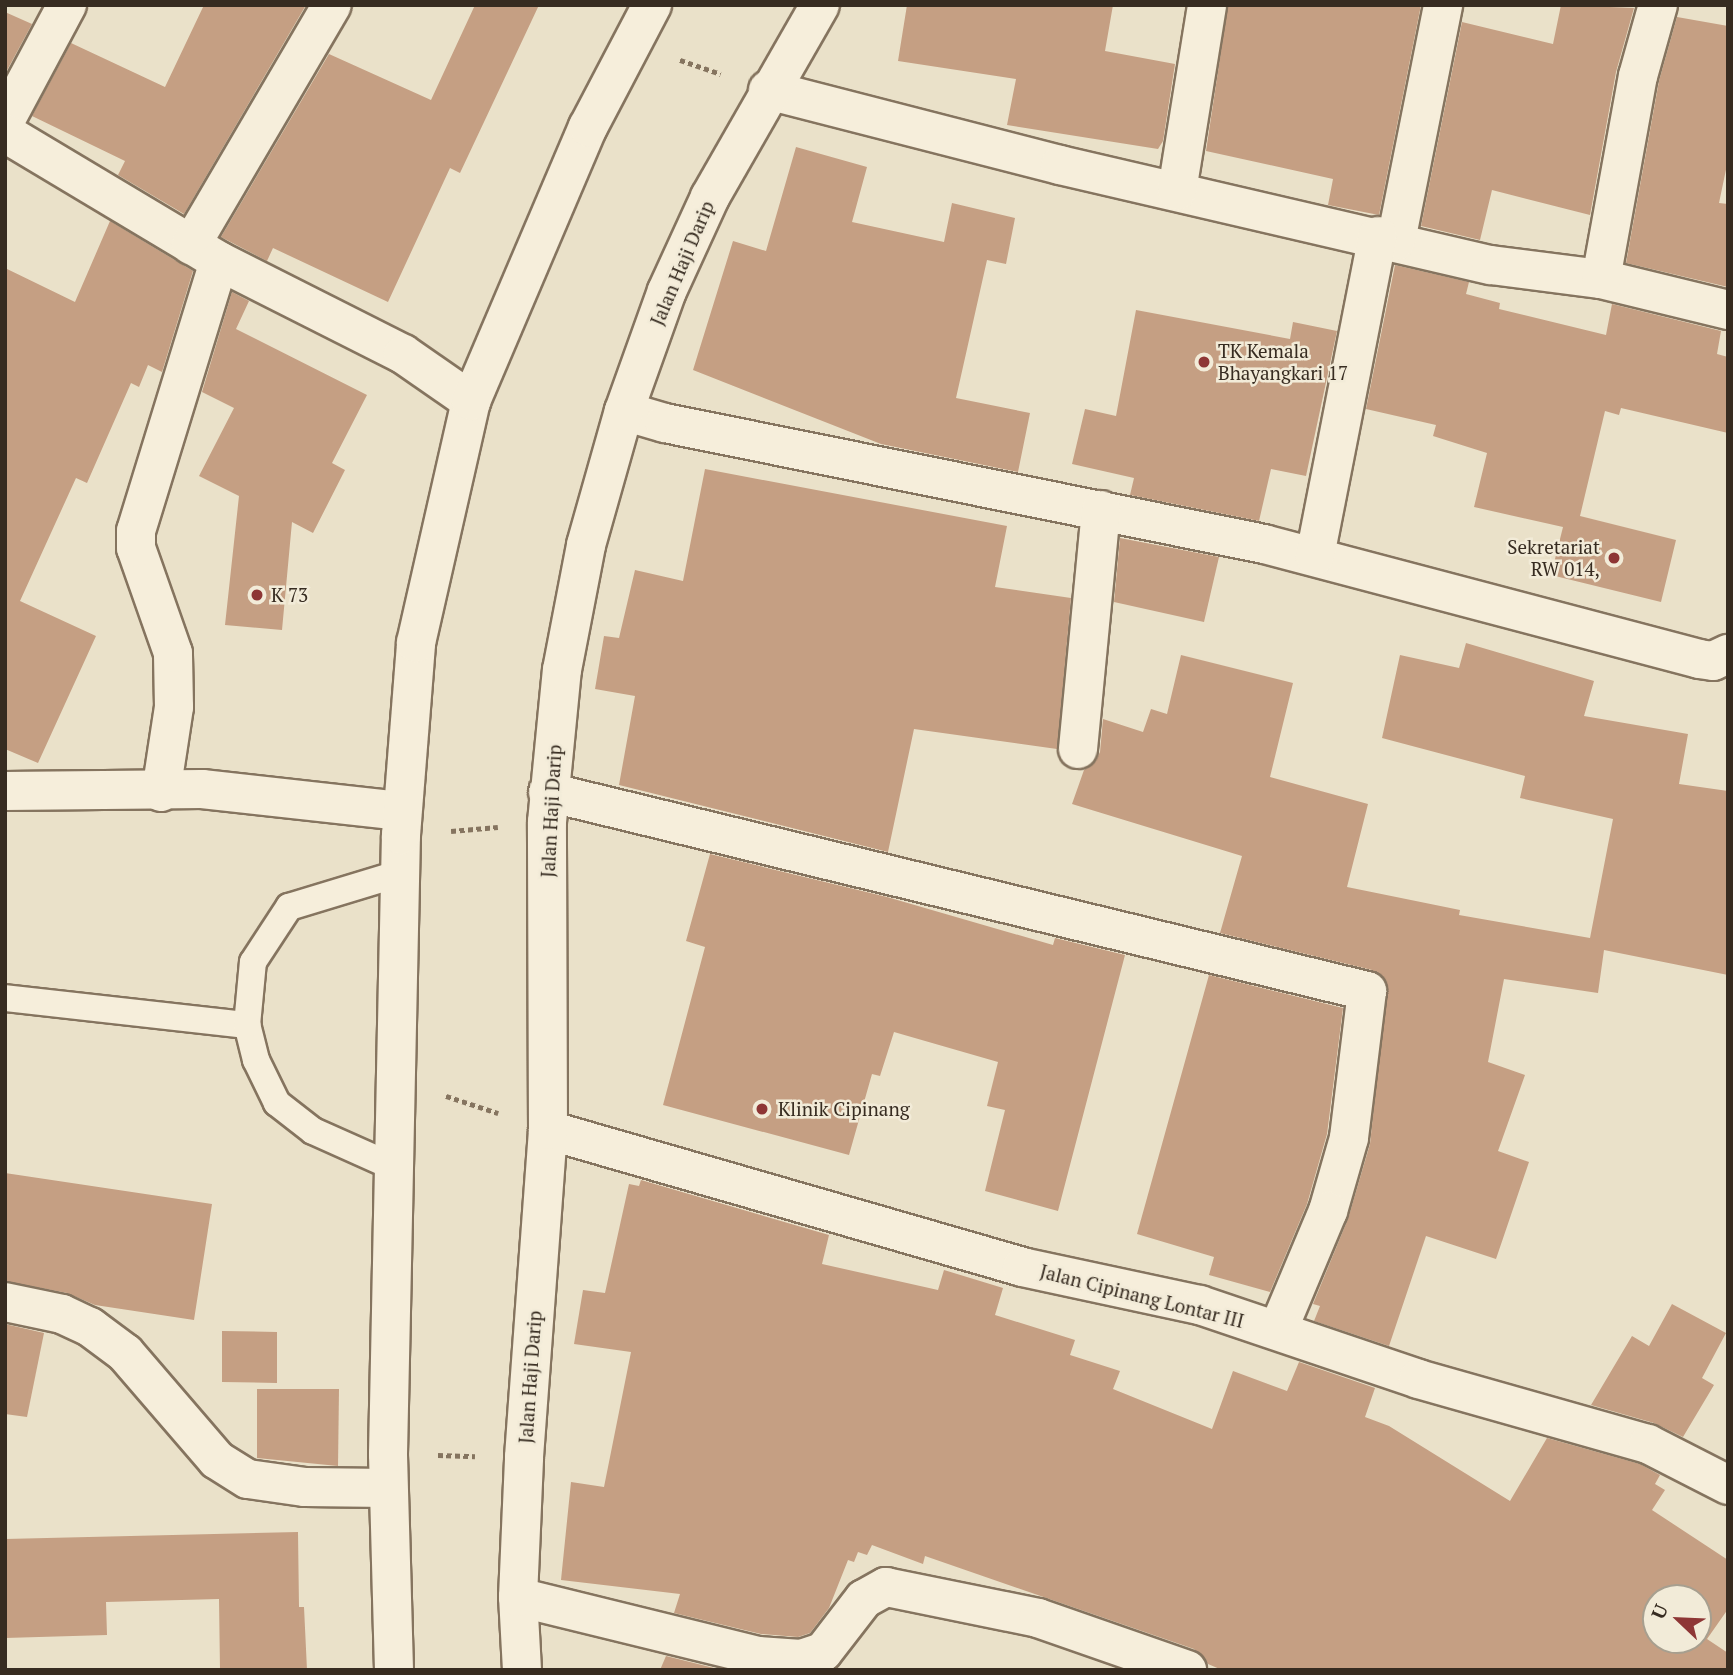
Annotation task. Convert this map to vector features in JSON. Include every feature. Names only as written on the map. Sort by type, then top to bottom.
[{"type":"street","points":[[5,121],[67,5]]},
{"type":"street","points":[[161,792],[174,707],[173,653],[136,548],[136,531],[205,253],[332,5]]},
{"type":"street","points":[[394,1670],[388,1471],[399,1080],[401,823],[416,643],[471,401],[588,127],[652,5]]},
{"type":"street","name":"Jalan Haji Darip","points":[[522,1670],[518,1597],[524,1457],[548,1130],[548,807],[562,670],[586,545],[624,411],[667,291],[710,197],[768,90],[820,5]]},
{"type":"street","points":[[1177,191],[1207,5]]},
{"type":"street","points":[[1315,556],[1443,5]]},
{"type":"street","points":[[1601,279],[1638,76],[1658,5]]},
{"type":"street","points":[[768,90],[1492,265],[1601,279],[1728,310]]},
{"type":"street","points":[[5,132],[205,253],[403,354],[471,401]]},
{"type":"street","points":[[624,411],[665,423],[1101,510],[1315,556],[1699,659],[1713,661],[1728,654]]},
{"type":"street","points":[[1078,748],[1101,510]]},
{"type":"street","points":[[5,791],[161,792],[202,789],[401,823]]},
{"type":"street","points":[[548,807],[1367,991],[1349,1138],[1328,1211],[1278,1330]]},
{"type":"street","name":"Jalan Cipinang Lontar III","points":[[548,1130],[1022,1267],[1200,1306],[1418,1379],[1648,1444],[1728,1485]]},
{"type":"street","points":[[5,1302],[62,1314],[90,1327],[125,1353],[217,1460],[248,1479],[305,1487],[388,1471]]},
{"type":"street","points":[[518,1597],[758,1656],[801,1659],[822,1652],[863,1599],[886,1587],[1038,1618],[1187,1670]]},
{"type":"lane","points":[[396,1168],[313,1131],[277,1103],[256,1060],[247,1025],[253,962],[289,906],[401,873]]},
{"type":"lane","points":[[5,998],[247,1025]]},
{"type":"path","points":[[633,44],[768,90]]},
{"type":"path","points":[[401,823],[548,807]]},
{"type":"path","points":[[399,1080],[548,1130]]},
{"type":"path","points":[[388,1471],[524,1457]]},
{"type":"building","points":[[204,5],[306,5],[184,214],[118,175],[125,161],[32,116],[71,43],[165,87]]},
{"type":"building","points":[[475,5],[539,5],[460,173],[450,168],[388,302],[273,248],[267,261],[221,237],[329,54],[431,100]]},
{"type":"building","points":[[907,5],[1113,5],[1105,51],[1175,64],[1163,141],[1158,149],[1007,125],[1016,79],[898,61]]},
{"type":"building","points":[[1228,5],[1421,5],[1379,215],[1328,205],[1333,179],[1206,151]]},
{"type":"building","points":[[1561,5],[1634,8],[1616,72],[1590,215],[1492,190],[1480,240],[1421,226],[1462,22],[1553,44]]},
{"type":"building","points":[[5,12],[32,24],[5,74]]},
{"type":"building","points":[[1677,17],[1728,26],[1728,160],[1719,203],[1728,204],[1728,287],[1626,263],[1659,81]]},
{"type":"building","points":[[796,147],[867,167],[852,222],[944,242],[952,203],[1015,218],[1006,264],[987,260],[956,398],[1030,413],[1018,472],[881,444],[693,370],[733,241],[766,251]]},
{"type":"building","points":[[110,221],[193,271],[162,372],[148,365],[139,387],[131,383],[87,483],[76,478],[20,601],[96,636],[38,763],[5,749],[5,268],[75,302]]},
{"type":"building","points":[[1395,265],[1469,282],[1466,294],[1500,303],[1499,309],[1606,335],[1612,304],[1721,331],[1717,354],[1728,357],[1728,433],[1621,408],[1619,415],[1605,411],[1580,516],[1676,540],[1661,602],[1551,575],[1563,527],[1474,507],[1487,453],[1433,436],[1436,425],[1366,409]]},
{"type":"building","points":[[232,292],[249,301],[236,329],[367,395],[332,463],[345,470],[313,533],[292,522],[282,630],[225,625],[239,496],[199,476],[234,408],[202,392]]},
{"type":"building","points":[[1136,310],[1290,339],[1293,322],[1337,331],[1306,476],[1271,469],[1259,521],[1130,495],[1134,478],[1072,464],[1085,409],[1116,416]]},
{"type":"building","points":[[705,469],[1007,526],[995,587],[1071,598],[1057,749],[914,729],[888,852],[619,785],[635,696],[595,689],[604,636],[619,638],[635,570],[683,581]]},
{"type":"building","points":[[1120,538],[1219,557],[1204,622],[1114,602]]},
{"type":"building","points":[[1466,643],[1594,681],[1584,716],[1688,734],[1679,784],[1728,791],[1728,975],[1604,950],[1598,993],[1504,979],[1488,1062],[1525,1075],[1498,1151],[1529,1162],[1496,1259],[1426,1236],[1389,1346],[1314,1321],[1320,1306],[1313,1304],[1348,1219],[1370,1144],[1387,983],[1372,970],[1220,933],[1242,856],[1072,804],[1084,770],[1095,762],[1100,752],[1103,719],[1143,732],[1151,709],[1167,714],[1181,655],[1293,683],[1270,777],[1368,804],[1347,887],[1460,910],[1459,915],[1590,938],[1613,819],[1520,798],[1525,776],[1382,738],[1400,655],[1459,668]]},
{"type":"building","points":[[710,854],[887,897],[1053,945],[1055,938],[1125,955],[1058,1211],[985,1191],[1005,1110],[987,1106],[998,1062],[894,1032],[880,1076],[872,1074],[849,1155],[663,1105],[705,947],[686,941]]},
{"type":"building","points":[[1209,975],[1343,1008],[1327,1134],[1307,1204],[1270,1292],[1209,1275],[1214,1257],[1137,1234]]},
{"type":"building","points":[[5,1173],[212,1204],[194,1320],[95,1305],[67,1293],[5,1281]]},
{"type":"building","points":[[641,1180],[829,1235],[822,1264],[938,1290],[944,1270],[1003,1288],[995,1315],[1075,1340],[1070,1355],[1120,1371],[1113,1389],[1212,1429],[1233,1371],[1287,1391],[1299,1362],[1375,1388],[1365,1417],[1389,1426],[1510,1501],[1547,1438],[1640,1464],[1660,1475],[1655,1484],[1665,1490],[1652,1510],[1728,1560],[1728,1609],[1712,1632],[1712,1584],[1642,1584],[1642,1654],[1712,1654],[1712,1642],[1728,1653],[1728,1670],[1222,1670],[1208,1664],[1194,1649],[925,1556],[923,1564],[872,1545],[867,1555],[858,1552],[854,1562],[848,1560],[829,1608],[810,1633],[798,1637],[761,1634],[674,1613],[680,1594],[561,1580],[571,1482],[604,1487],[631,1352],[574,1344],[583,1290],[605,1293],[629,1184],[639,1186]]},
{"type":"building","points":[[1672,1304],[1726,1333],[1702,1378],[1714,1385],[1683,1437],[1654,1423],[1591,1405],[1632,1336],[1649,1346]]},
{"type":"building","points":[[5,1324],[44,1333],[27,1417],[5,1414]]},
{"type":"building","points":[[222,1331],[277,1332],[277,1383],[222,1382]]},
{"type":"building","points":[[257,1389],[339,1389],[338,1466],[257,1458]]},
{"type":"building","points":[[298,1532],[299,1607],[304,1607],[307,1670],[220,1670],[219,1599],[106,1602],[107,1635],[5,1638],[5,1539]]},
{"type":"building","points":[[666,1656],[722,1670],[660,1670]]},
{"type":"place","name":"TK Kemala Bhayangkari 17","points":[[1204,362]]},
{"type":"place","name":"Sekretariat RW 014,","points":[[1614,558]]},
{"type":"place","name":"K 73","points":[[257,595]]},
{"type":"place","name":"Klinik Cipinang","points":[[762,1109]]}]
